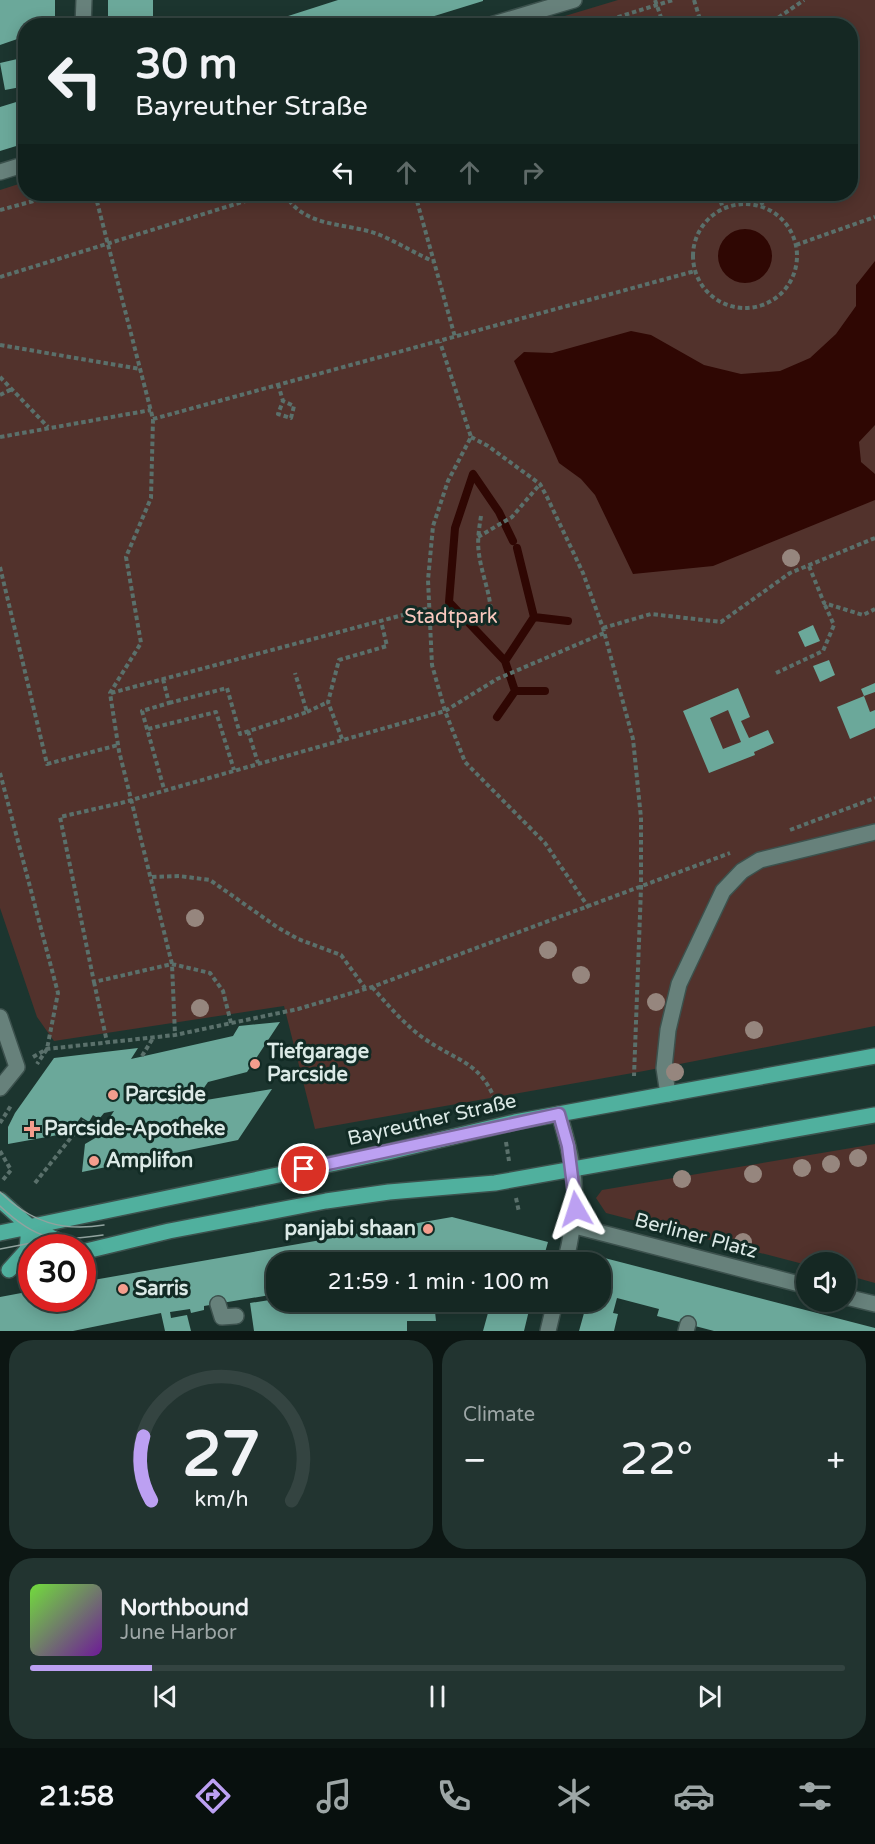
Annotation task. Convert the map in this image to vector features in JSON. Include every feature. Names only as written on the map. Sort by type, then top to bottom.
[{"type":"main road","name":"Bayreuther Straße","points":[[0,1233],[388,1152],[502,1125],[875,1056]]},
{"type":"main road","points":[[96,1249],[169,1231],[326,1201],[512,1180],[875,1115]]},
{"type":"main road","points":[[0,1200],[29,1226],[45,1234]]},
{"type":"main road","points":[[5,1271],[27,1250],[29,1226]]},
{"type":"street","points":[[83,18],[84,0]]},
{"type":"street","points":[[514,18],[574,0]]},
{"type":"street","points":[[0,172],[18,166]]},
{"type":"street","points":[[668,1094],[664,1068],[668,1030],[679,984],[723,891],[742,872],[760,860],[875,832]]},
{"type":"street","points":[[0,1017],[17,1066],[0,1088]]},
{"type":"street","points":[[559,1114],[572,1169],[576,1209],[575,1226],[568,1252]]},
{"type":"street","name":"Berliner Platz","points":[[575,1226],[796,1283]]},
{"type":"street","points":[[856,1299],[875,1304]]},
{"type":"street","points":[[218,1304],[222,1317],[236,1317]]},
{"type":"street","points":[[548,1331],[553,1312]]},
{"type":"path","points":[[612,18],[656,3],[673,0]]},
{"type":"path","points":[[694,0],[700,18]]},
{"type":"path","points":[[778,18],[804,0]]},
{"type":"path","points":[[656,3],[661,18]]},
{"type":"path","points":[[0,210],[34,201]]},
{"type":"path","points":[[97,201],[110,243],[153,419],[151,498],[126,557],[141,643],[110,693],[118,745],[172,964],[175,1035]]},
{"type":"path","points":[[0,277],[245,201]]},
{"type":"path","points":[[292,201],[306,215],[327,224],[359,228],[382,236],[435,262]]},
{"type":"path","points":[[417,201],[455,337]]},
{"type":"path","points":[[720,201],[723,208]]},
{"type":"path","points":[[761,201],[764,207]]},
{"type":"path","points":[[743,203],[764,207],[785,222],[796,245],[796,267],[786,288],[769,303],[747,308],[724,304],[706,291],[695,271],[693,246],[703,224],[723,208],[743,203]]},
{"type":"path","points":[[796,245],[875,217]]},
{"type":"path","points":[[153,419],[695,271]]},
{"type":"path","points":[[440,342],[471,437],[488,446],[540,484],[583,573],[603,627],[633,739],[641,818],[641,888],[634,1076]]},
{"type":"path","points":[[0,345],[140,369]]},
{"type":"path","points":[[0,377],[48,427]]},
{"type":"path","points":[[278,384],[283,401],[278,414],[291,418],[294,406],[283,401]]},
{"type":"path","points":[[0,395],[12,389]]},
{"type":"path","points":[[0,437],[151,410]]},
{"type":"path","points":[[471,437],[448,481],[433,526],[428,580],[432,665],[445,711],[465,762],[545,843],[589,908]]},
{"type":"path","points":[[478,537],[512,517],[540,484]]},
{"type":"path","points":[[481,516],[478,537],[492,612],[490,624]]},
{"type":"path","points":[[603,627],[651,614],[721,622],[789,573],[875,538]]},
{"type":"path","points":[[776,673],[823,651],[834,625],[809,566]]},
{"type":"path","points":[[0,567],[47,764],[118,745]]},
{"type":"path","points":[[824,603],[863,615],[875,609]]},
{"type":"path","points":[[110,693],[429,608]]},
{"type":"path","points":[[342,740],[328,702],[339,660],[387,646],[381,621]]},
{"type":"path","points":[[107,1042],[60,817],[445,711],[497,679],[604,633]]},
{"type":"path","points":[[295,673],[307,712]]},
{"type":"path","points":[[163,679],[170,703]]},
{"type":"path","points":[[164,789],[142,711],[227,688],[240,734],[307,712],[328,702]]},
{"type":"path","points":[[148,729],[216,712],[234,770]]},
{"type":"path","points":[[248,731],[258,763]]},
{"type":"path","points":[[0,773],[58,993],[46,1048]]},
{"type":"path","points":[[152,877],[179,876],[210,880],[277,927],[298,939],[341,955],[366,988]]},
{"type":"path","points":[[17,1066],[46,1048],[175,1035],[298,1009],[372,987],[641,888]]},
{"type":"path","points":[[94,982],[172,964],[210,973],[223,991],[231,1023]]},
{"type":"path","points":[[372,987],[399,1018],[423,1038],[476,1069],[489,1084],[502,1125],[519,1212]]},
{"type":"path","points":[[142,1056],[154,1037]]},
{"type":"path","points":[[35,1183],[85,1120]]},
{"type":"path","points":[[0,1151],[10,1170],[0,1183]]},
{"type":"green space","name":"Stadtpark","points":[[618,0],[875,0],[875,1026],[644,1071],[315,1129],[284,1006],[54,1041],[37,1017],[0,908],[0,190],[18,184],[18,201],[858,201],[858,18],[558,18]]},
{"type":"green space","points":[[875,1144],[875,1283],[856,1278],[856,1252],[796,1252],[796,1262],[606,1213],[596,1198],[602,1190]]},
{"type":"shaded area","points":[[740,229],[750,229],[760,233],[768,241],[772,256],[768,271],[760,279],[750,283],[740,283],[730,279],[722,271],[718,261],[718,251],[722,241],[730,233]]},
{"type":"shaded area","points":[[875,261],[875,425],[859,442],[861,462],[875,474],[875,500],[713,566],[633,574],[595,495],[581,479],[559,463],[514,361],[524,352],[552,353],[631,331],[651,335],[704,365],[741,374],[780,371],[810,358],[836,334],[856,306],[856,285]]},
{"type":"building","points":[[0,0],[55,0],[55,18],[18,18],[18,39],[0,45]]},
{"type":"building","points":[[108,0],[153,0],[153,18],[108,18]]},
{"type":"building","points":[[338,0],[483,0],[428,18],[282,18]]},
{"type":"building","points":[[18,59],[18,88],[5,90],[0,63]]},
{"type":"building","points":[[18,101],[18,145],[0,151],[0,107]]},
{"type":"building","points":[[813,625],[820,641],[805,647],[798,632]]},
{"type":"building","points":[[829,660],[835,675],[820,682],[813,666]]},
{"type":"building","points":[[875,683],[875,692],[864,696],[861,689]]},
{"type":"building","points":[[738,688],[750,717],[741,721],[749,738],[768,730],[774,743],[754,752],[755,755],[709,773],[683,711]],"holes":[[[728,710],[741,742],[723,749],[710,718]]]},
{"type":"building","points":[[864,696],[870,712],[875,710],[875,728],[850,739],[837,707]]},
{"type":"building","name":"Parcside","points":[[280,1022],[247,1072],[208,1082],[194,1102],[272,1089],[238,1140],[82,1172],[85,1144],[97,1137],[114,1111],[104,1113],[99,1119],[93,1115],[89,1122],[81,1117],[69,1133],[8,1144],[8,1127],[15,1113],[54,1058],[138,1048],[131,1059],[233,1036],[239,1026]]},
{"type":"building","points":[[452,1217],[548,1242],[545,1252],[266,1252],[266,1296],[204,1306],[204,1310],[191,1313],[190,1309],[170,1312],[171,1318],[187,1315],[191,1331],[165,1331],[161,1313],[73,1331],[0,1331],[0,1297],[18,1294],[18,1312],[96,1312],[96,1280]]},
{"type":"building","points":[[611,1260],[796,1308],[796,1312],[813,1312],[875,1328],[875,1331],[714,1331],[657,1316],[659,1309],[617,1298],[613,1313],[618,1314],[614,1331],[579,1331],[584,1312],[611,1312]]},
{"type":"building","points":[[266,1301],[266,1312],[435,1312],[436,1321],[407,1321],[407,1331],[254,1331],[250,1303]]},
{"type":"building","points":[[488,1312],[529,1312],[524,1331],[483,1331]]},
{"type":"waterway","points":[[513,541],[499,512],[473,474],[455,528],[449,602],[505,661],[515,691]]},
{"type":"waterway","points":[[505,661],[534,617],[517,548]]},
{"type":"waterway","points":[[534,617],[568,621]]},
{"type":"waterway","points":[[515,691],[545,691]]},
{"type":"waterway","points":[[497,717],[515,691]]},
{"type":"tram line","points":[[0,1192],[23,1211],[48,1222],[75,1227],[104,1225]]},
{"type":"tram line","points":[[0,1206],[25,1226],[47,1236],[71,1238],[103,1235]]},
{"type":"tram line","points":[[0,1249],[18,1246]]},
{"type":"place","name":"Tiefgarage Parcside","points":[[255,1064]]},
{"type":"place","name":"Parcside","points":[[113,1095]]},
{"type":"place","name":"Parcside-Apotheke","points":[[32,1129]]},
{"type":"place","name":"Amplifon","points":[[94,1161]]},
{"type":"place","name":"panjabi shaan","points":[[428,1229]]},
{"type":"place","name":"Sarris","points":[[123,1289]]},
{"type":"route","points":[[304,1169],[559,1114],[568,1146],[576,1209]]}]
